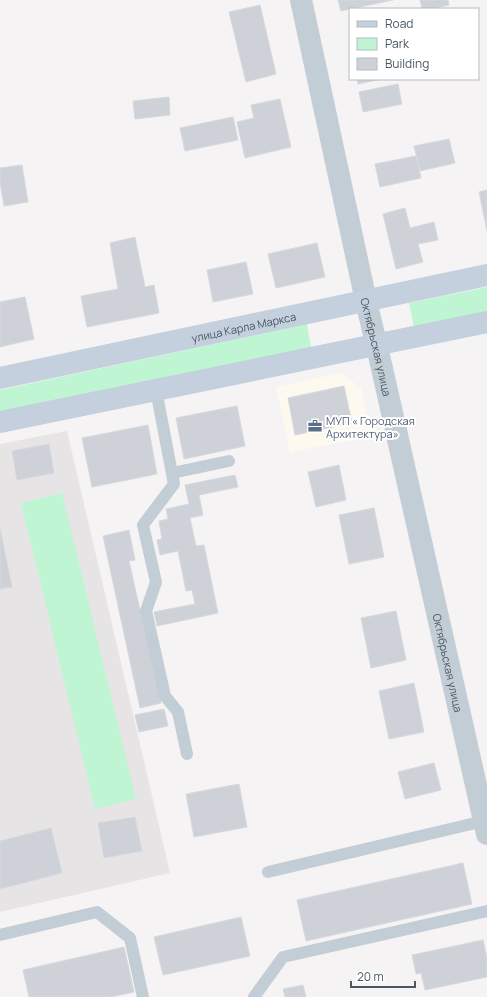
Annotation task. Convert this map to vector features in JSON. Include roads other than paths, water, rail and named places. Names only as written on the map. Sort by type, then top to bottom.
[{"type":"main road","name":"улица Карла Маркса","points":[[0,378],[487,275]]},
{"type":"main road","points":[[0,422],[487,322]]},
{"type":"street","name":"Октябрьская улица","points":[[301,0],[366,301],[377,344],[485,827]]},
{"type":"lane","points":[[156,390],[174,484],[143,525],[156,582],[146,611],[165,696],[178,712],[187,754]]},
{"type":"lane","points":[[172,472],[229,461]]},
{"type":"lane","points":[[268,872],[485,827]]},
{"type":"lane","points":[[254,997],[283,957],[487,911]]},
{"type":"lane","points":[[0,935],[96,912],[130,938],[143,997]]},
{"type":"place","name":"МУП « Городская Архитектура»","points":[[315,426]]}]
